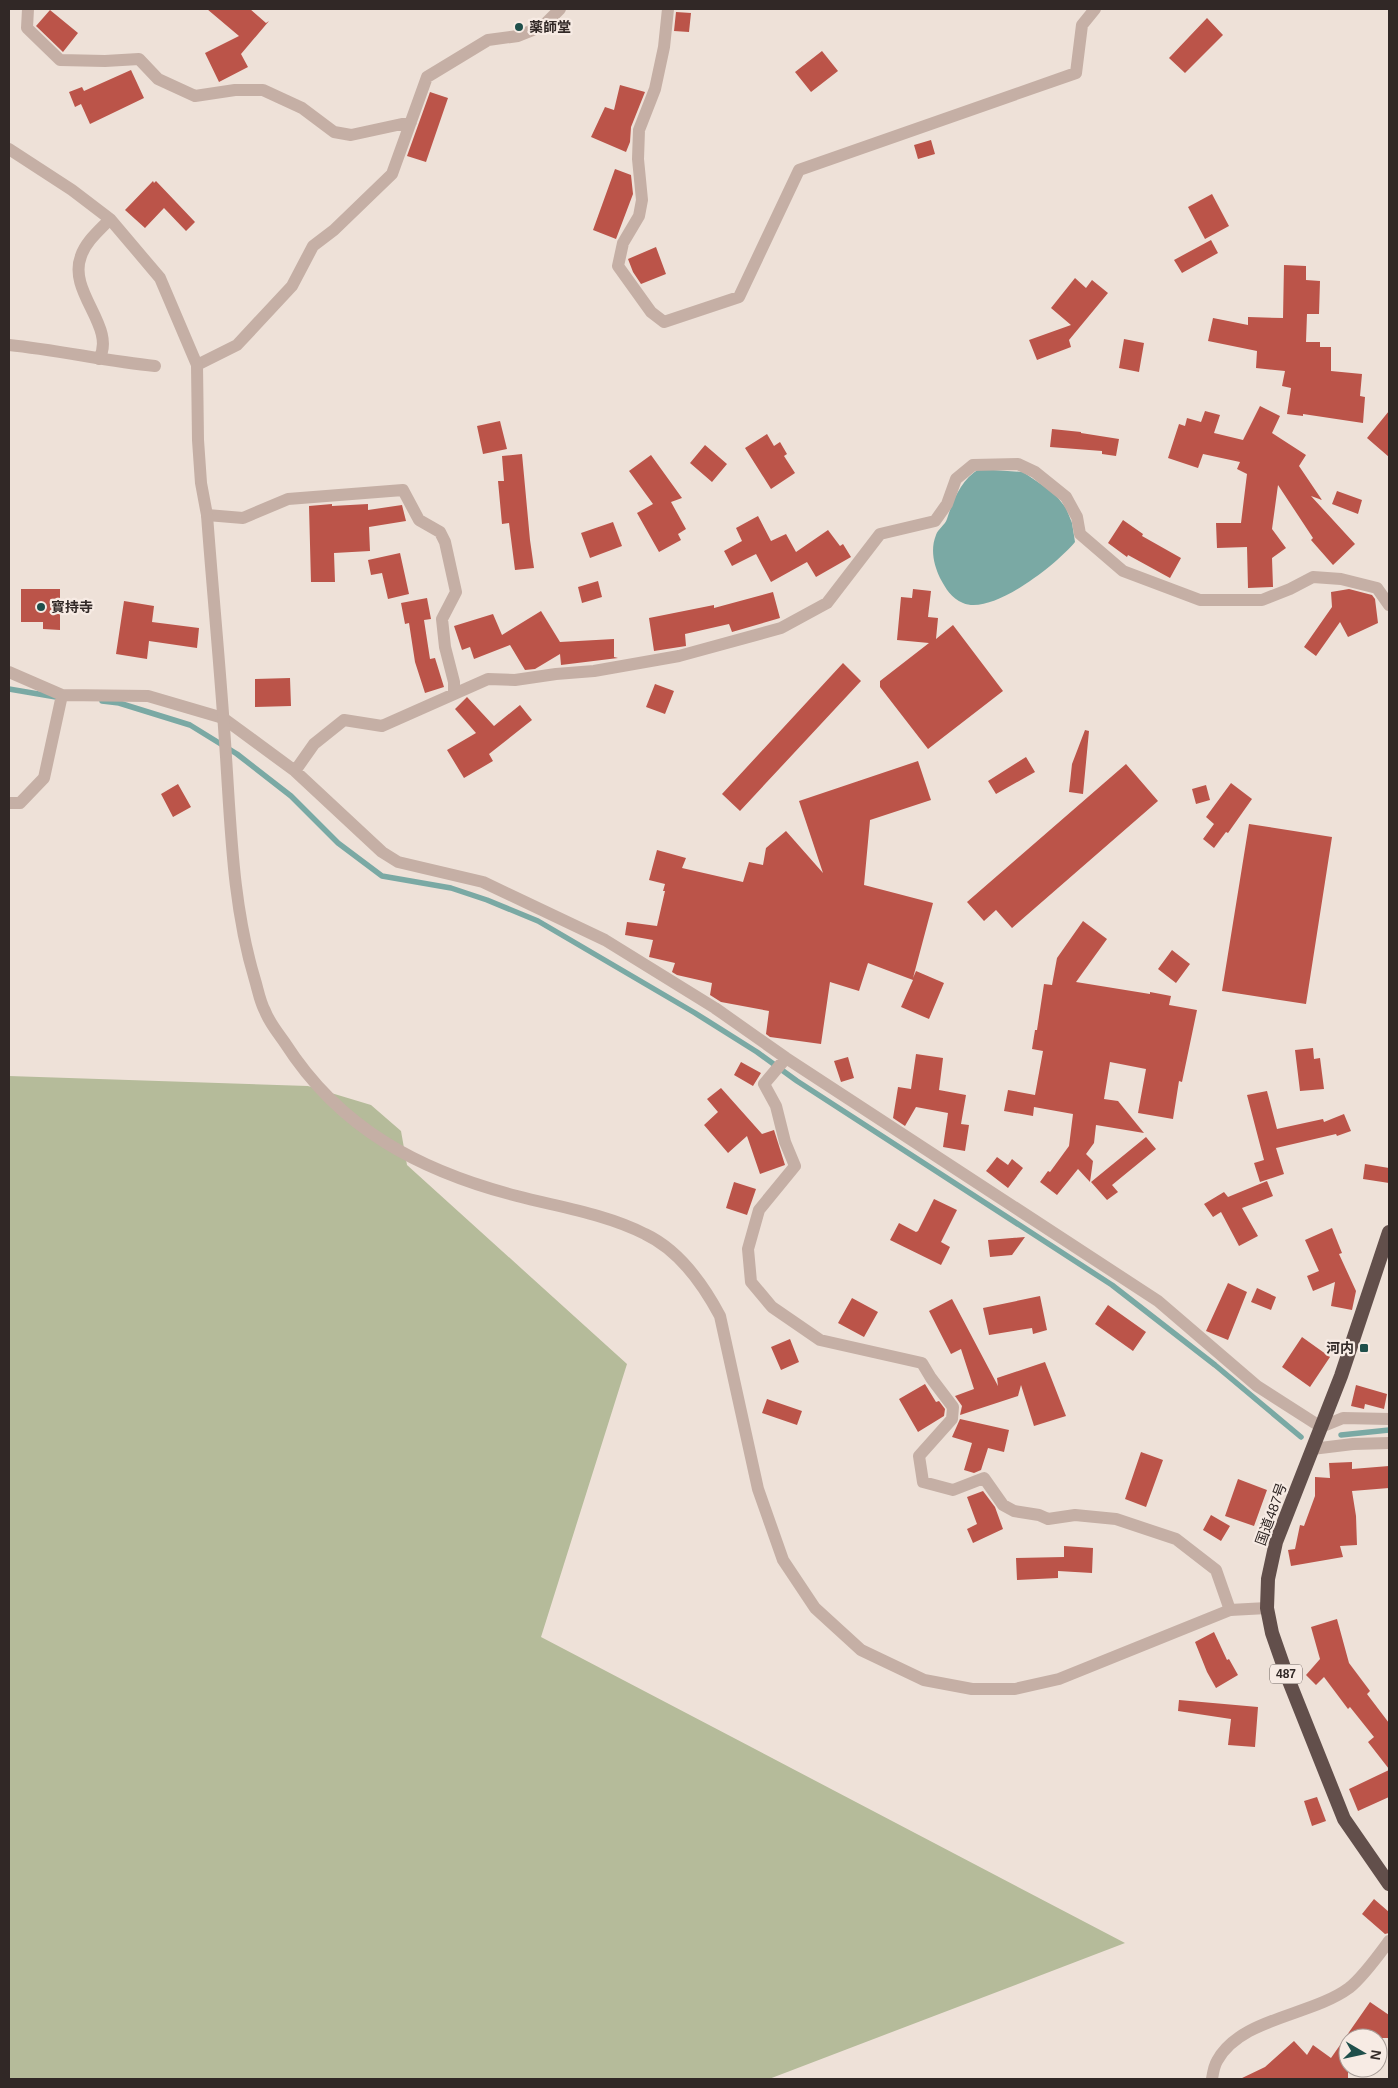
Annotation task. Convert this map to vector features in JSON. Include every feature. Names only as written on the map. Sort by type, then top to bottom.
[{"type":"highway","name":"国道487号","points":[[1389,1232],[1341,1376],[1276,1542],[1268,1579],[1267,1608],[1272,1633],[1287,1676],[1344,1819],[1389,1884]]},
{"type":"street","points":[[28,9],[27,28],[60,60],[140,59],[158,79],[195,96],[235,90],[263,90],[302,108],[334,132],[351,135],[411,122]]},
{"type":"street","points":[[197,365],[237,345],[292,286],[313,246],[334,230],[392,174],[427,77],[488,40],[518,36],[543,26],[560,9]]},
{"type":"street","points":[[668,9],[664,47],[655,89],[639,130],[638,159],[642,200],[639,216],[623,243],[618,266],[651,312],[664,322],[739,297],[799,170],[1076,73],[1082,25],[1095,9]]},
{"type":"street","points":[[9,149],[72,190],[110,219],[160,278],[197,365],[198,440],[201,482],[207,516],[232,863],[245,947],[265,1012],[302,1070],[340,1109],[370,1134],[426,1165],[481,1186],[609,1220],[647,1234],[683,1262],[708,1294],[720,1316],[758,1489],[783,1560],[815,1608],[861,1650],[924,1680],[972,1689],[1015,1688],[1060,1679],[1230,1610],[1267,1608]]},
{"type":"street","points":[[99,359],[103,352],[104,340],[78,279],[80,256],[91,240],[110,219]]},
{"type":"street","points":[[9,345],[57,350],[99,359],[155,366]]},
{"type":"street","points":[[295,771],[314,744],[344,720],[382,726],[488,679],[515,680],[594,671],[679,656],[780,628],[827,603],[880,534],[935,521],[947,504],[956,479],[973,465],[1018,464],[1035,472],[1066,497],[1076,517],[1080,534],[1123,571],[1200,600],[1262,600],[1313,578],[1341,579],[1377,588],[1389,605]]},
{"type":"street","points":[[207,516],[243,518],[288,499],[403,490],[420,520],[440,532],[445,542],[456,592],[442,619],[445,647],[454,682],[454,694]]},
{"type":"street","points":[[9,672],[62,694],[148,696],[223,718],[295,771],[382,852],[398,862],[483,882],[605,940],[716,1008],[786,1058],[1158,1301],[1257,1386],[1321,1427],[1343,1418],[1389,1419]]},
{"type":"street","points":[[9,803],[20,803],[44,778],[62,694]]},
{"type":"street","points":[[786,1058],[764,1084],[776,1106],[785,1142],[795,1166],[759,1210],[748,1250],[750,1282],[772,1307],[820,1340],[922,1363],[953,1407],[952,1419],[918,1456],[923,1482],[953,1490],[984,1478],[1003,1505],[1014,1511],[1039,1515],[1048,1519],[1075,1515],[1116,1519],[1176,1539],[1216,1570],[1230,1610]]},
{"type":"street","points":[[1312,1449],[1353,1444],[1389,1443]]},
{"type":"street","points":[[1212,2079],[1216,2062],[1230,2043],[1269,2020],[1306,2010],[1349,1988],[1389,1942]]},
{"type":"green space","points":[[9,1076],[308,1086],[371,1105],[401,1131],[407,1165],[627,1364],[541,1637],[1125,1943],[769,2079],[9,2079]]},
{"type":"water","points":[[979,469],[1023,472],[1054,493],[1066,508],[1072,523],[1075,542],[1054,563],[1023,586],[990,602],[975,605],[963,603],[949,593],[938,573],[933,552],[936,535],[946,521],[958,491],[967,479]]},
{"type":"building","points":[[207,9],[250,9],[266,23],[269,21],[241,54],[248,67],[219,82],[205,53],[239,36]]},
{"type":"building","points":[[50,10],[78,33],[63,52],[36,26]]},
{"type":"building","points":[[676,12],[691,13],[689,32],[674,31]]},
{"type":"building","points":[[1207,18],[1223,35],[1185,73],[1169,58]]},
{"type":"building","points":[[822,51],[838,71],[811,92],[795,72]]},
{"type":"building","points":[[131,70],[144,98],[90,124],[81,104],[75,107],[69,92],[82,87],[84,91]]},
{"type":"building","points":[[620,85],[645,92],[631,127],[630,142],[626,152],[591,137],[605,107],[614,110]]},
{"type":"building","points":[[430,92],[448,98],[426,162],[407,156]]},
{"type":"building","points":[[931,140],[935,154],[918,159],[914,145]]},
{"type":"building","points":[[615,169],[631,175],[633,194],[616,239],[593,230]]},
{"type":"building","points":[[153,181],[154,183],[156,181],[195,222],[186,231],[164,208],[145,228],[125,210]]},
{"type":"building","points":[[1212,194],[1229,226],[1205,239],[1188,207]]},
{"type":"building","points":[[1211,240],[1218,253],[1182,273],[1174,260]]},
{"type":"building","points":[[656,247],[666,274],[641,284],[633,272],[628,259]]},
{"type":"building","points":[[1284,265],[1306,266],[1306,280],[1320,281],[1319,314],[1307,314],[1306,342],[1320,342],[1320,347],[1331,347],[1331,371],[1362,374],[1360,396],[1365,397],[1363,423],[1303,414],[1303,416],[1287,414],[1291,388],[1282,386],[1285,371],[1256,368],[1257,351],[1208,341],[1213,318],[1248,325],[1248,317],[1283,318]]},
{"type":"building","points":[[1075,278],[1086,288],[1092,280],[1108,293],[1069,340],[1071,347],[1037,360],[1029,340],[1071,325],[1051,308]]},
{"type":"building","points":[[1124,339],[1144,343],[1139,372],[1119,368]]},
{"type":"building","points":[[1260,406],[1280,416],[1272,433],[1306,455],[1299,466],[1322,500],[1311,496],[1355,544],[1333,565],[1311,540],[1313,538],[1278,485],[1272,529],[1286,548],[1272,558],[1273,587],[1248,588],[1247,547],[1217,548],[1216,523],[1241,523],[1247,474],[1237,469],[1240,462],[1203,454],[1198,468],[1168,458],[1179,424],[1185,426],[1187,418],[1201,422],[1205,411],[1220,415],[1214,433],[1243,440]]},
{"type":"building","points":[[1389,411],[1389,457],[1367,438]]},
{"type":"building","points":[[500,421],[507,449],[483,454],[477,426]]},
{"type":"building","points":[[1052,429],[1119,439],[1116,456],[1102,454],[1102,451],[1050,447]]},
{"type":"building","points":[[767,434],[774,446],[780,442],[787,454],[784,456],[795,473],[771,489],[745,448]]},
{"type":"building","points":[[705,445],[727,464],[712,482],[690,463]]},
{"type":"building","points":[[522,454],[534,568],[515,570],[509,523],[502,524],[498,481],[504,481],[502,456]]},
{"type":"building","points":[[651,455],[682,498],[671,502],[686,529],[678,534],[681,540],[659,552],[637,513],[653,504],[629,471]]},
{"type":"building","points":[[1337,491],[1362,500],[1358,514],[1332,504]]},
{"type":"building","points":[[332,504],[332,506],[368,504],[368,510],[402,505],[406,521],[369,527],[370,551],[334,553],[335,582],[311,582],[309,506]]},
{"type":"building","points":[[758,516],[771,541],[786,534],[796,552],[828,530],[840,546],[843,544],[851,557],[816,577],[807,562],[771,582],[756,554],[732,566],[724,551],[742,541],[736,528]]},
{"type":"building","points":[[1123,520],[1143,534],[1142,536],[1181,558],[1170,578],[1128,555],[1127,557],[1108,543]]},
{"type":"building","points":[[613,522],[622,546],[590,558],[581,533]]},
{"type":"building","points":[[400,553],[409,594],[388,599],[382,573],[371,575],[368,560]]},
{"type":"building","points":[[598,581],[602,597],[582,603],[578,587]]},
{"type":"building","points":[[21,589],[60,589],[60,630],[43,629],[43,622],[21,622]]},
{"type":"building","points":[[913,589],[931,591],[928,617],[938,618],[936,639],[953,625],[1003,691],[928,749],[880,687],[880,681],[929,643],[897,640],[901,597],[912,598]]},
{"type":"building","points":[[1349,589],[1372,595],[1375,599],[1378,623],[1348,637],[1340,622],[1316,656],[1304,647],[1332,607],[1331,592]]},
{"type":"building","points":[[773,592],[780,618],[732,632],[729,624],[685,634],[686,646],[654,651],[649,618],[714,605],[714,608]]},
{"type":"building","points":[[427,598],[431,619],[424,620],[430,659],[435,658],[444,687],[425,693],[415,662],[409,623],[405,624],[401,603]]},
{"type":"building","points":[[124,601],[154,606],[152,622],[199,628],[197,648],[149,641],[147,659],[116,654]]},
{"type":"building","points":[[541,611],[560,642],[614,639],[614,657],[618,658],[561,665],[560,654],[535,669],[525,670],[510,645],[474,659],[470,647],[462,650],[454,626],[493,614],[502,635]]},
{"type":"building","points":[[843,663],[861,681],[740,811],[722,794]]},
{"type":"building","points":[[290,678],[291,706],[255,707],[255,679]]},
{"type":"building","points":[[655,684],[674,691],[665,714],[646,707]]},
{"type":"building","points":[[467,697],[494,726],[520,705],[532,720],[489,754],[493,761],[464,778],[447,750],[476,733],[455,709]]},
{"type":"building","points":[[1085,730],[1089,731],[1083,794],[1069,792],[1072,764]]},
{"type":"building","points":[[1026,757],[1035,772],[996,794],[988,781]]},
{"type":"building","points":[[918,761],[931,800],[870,820],[864,885],[933,903],[913,978],[916,971],[944,983],[929,1019],[901,1007],[913,980],[868,963],[859,991],[830,982],[821,1044],[770,1037],[766,1034],[769,1011],[721,1002],[710,995],[712,983],[677,975],[672,972],[675,963],[649,957],[653,940],[625,935],[627,922],[657,926],[665,884],[649,880],[657,850],[686,858],[682,868],[743,882],[749,862],[763,865],[766,848],[786,831],[823,873],[799,801]]},
{"type":"building","points":[[1126,764],[1158,801],[1012,928],[996,910],[984,921],[967,902]]},
{"type":"building","points":[[1231,783],[1252,799],[1228,833],[1226,832],[1214,848],[1203,839],[1214,824],[1206,817]]},
{"type":"building","points":[[178,784],[191,807],[173,817],[161,794]]},
{"type":"building","points":[[1206,785],[1210,800],[1196,804],[1192,789]]},
{"type":"building","points":[[1249,824],[1332,837],[1306,1004],[1222,991]]},
{"type":"building","points":[[1083,921],[1107,939],[1076,982],[1171,996],[1169,1005],[1197,1010],[1182,1082],[1179,1081],[1173,1119],[1138,1113],[1146,1069],[1110,1062],[1104,1099],[1118,1101],[1144,1133],[1096,1125],[1094,1143],[1086,1154],[1093,1161],[1090,1182],[1078,1169],[1057,1195],[1040,1182],[1048,1171],[1050,1172],[1069,1146],[1073,1114],[1034,1107],[1033,1116],[1004,1111],[1008,1090],[1035,1095],[1043,1051],[1032,1049],[1044,984],[1052,985],[1057,958]]},
{"type":"building","points":[[1172,950],[1190,964],[1176,983],[1158,969]]},
{"type":"building","points":[[1313,1048],[1314,1059],[1320,1058],[1324,1089],[1300,1091],[1295,1050]]},
{"type":"building","points":[[916,1054],[943,1058],[939,1090],[966,1095],[961,1124],[969,1125],[965,1151],[943,1147],[948,1113],[916,1107],[905,1126],[893,1118],[898,1087],[911,1089]]},
{"type":"building","points":[[848,1057],[854,1078],[841,1082],[834,1061]]},
{"type":"building","points":[[741,1062],[761,1073],[753,1086],[734,1075]]},
{"type":"building","points":[[721,1088],[762,1134],[774,1130],[785,1165],[760,1174],[747,1136],[728,1153],[704,1125],[718,1112],[707,1099]]},
{"type":"building","points":[[1267,1091],[1277,1129],[1323,1119],[1324,1122],[1344,1114],[1351,1131],[1337,1136],[1336,1134],[1276,1148],[1284,1174],[1260,1182],[1254,1163],[1264,1160],[1247,1095]]},
{"type":"building","points":[[1146,1137],[1156,1149],[1112,1185],[1118,1192],[1107,1200],[1091,1182]]},
{"type":"building","points":[[997,1157],[1008,1165],[1012,1159],[1023,1168],[1008,1188],[986,1171]]},
{"type":"building","points":[[1365,1164],[1389,1168],[1389,1183],[1363,1179]]},
{"type":"building","points":[[1267,1181],[1273,1196],[1242,1208],[1258,1236],[1239,1246],[1221,1212],[1213,1217],[1204,1204],[1224,1192],[1228,1197]]},
{"type":"building","points":[[734,1182],[756,1189],[747,1215],[726,1208]]},
{"type":"building","points":[[934,1199],[957,1210],[941,1242],[950,1247],[941,1265],[890,1240],[899,1223],[916,1232],[918,1231]]},
{"type":"building","points":[[1332,1228],[1342,1253],[1339,1254],[1356,1291],[1352,1310],[1331,1306],[1335,1282],[1313,1291],[1307,1276],[1319,1271],[1305,1240]]},
{"type":"building","points":[[1025,1237],[1012,1255],[990,1257],[988,1240]]},
{"type":"building","points":[[1228,1283],[1247,1292],[1228,1340],[1206,1331]]},
{"type":"building","points":[[1257,1288],[1276,1297],[1271,1310],[1251,1302]]},
{"type":"building","points":[[1040,1296],[1047,1330],[1033,1334],[1032,1328],[989,1335],[983,1308]]},
{"type":"building","points":[[852,1298],[878,1312],[864,1337],[838,1323]]},
{"type":"building","points":[[952,1299],[998,1386],[997,1378],[1045,1362],[1066,1416],[1034,1426],[1021,1385],[1018,1396],[960,1415],[962,1406],[955,1396],[974,1389],[961,1349],[951,1354],[929,1311]]},
{"type":"building","points":[[1108,1305],[1146,1332],[1133,1351],[1095,1324]]},
{"type":"building","points":[[1302,1337],[1330,1357],[1310,1387],[1282,1367]]},
{"type":"building","points":[[790,1339],[799,1362],[781,1370],[771,1347]]},
{"type":"building","points":[[925,1384],[936,1402],[939,1401],[945,1409],[944,1416],[918,1432],[899,1399]]},
{"type":"building","points":[[1356,1385],[1387,1394],[1384,1409],[1365,1404],[1364,1409],[1351,1406]]},
{"type":"building","points":[[767,1399],[802,1411],[797,1425],[762,1413]]},
{"type":"building","points":[[960,1419],[1009,1430],[1004,1452],[988,1448],[981,1470],[974,1473],[964,1470],[972,1443],[952,1437]]},
{"type":"building","points":[[1141,1452],[1163,1460],[1146,1507],[1125,1499]]},
{"type":"building","points":[[1352,1462],[1352,1469],[1389,1466],[1389,1488],[1352,1491],[1356,1516],[1357,1545],[1340,1546],[1343,1557],[1291,1566],[1288,1550],[1295,1549],[1300,1525],[1304,1526],[1315,1496],[1315,1477],[1330,1478],[1329,1463]]},
{"type":"building","points":[[1238,1479],[1267,1490],[1254,1526],[1225,1516]]},
{"type":"building","points":[[983,1491],[995,1507],[1003,1529],[973,1543],[967,1529],[977,1524],[967,1497]]},
{"type":"building","points":[[1211,1515],[1230,1526],[1221,1541],[1203,1530]]},
{"type":"building","points":[[1064,1546],[1093,1548],[1092,1573],[1058,1571],[1058,1578],[1017,1580],[1016,1558],[1064,1557]]},
{"type":"building","points":[[1337,1619],[1349,1663],[1370,1691],[1367,1694],[1389,1723],[1389,1769],[1368,1742],[1374,1737],[1350,1707],[1348,1709],[1324,1677],[1316,1685],[1306,1675],[1320,1659],[1311,1627]]},
{"type":"building","points":[[1214,1632],[1227,1660],[1229,1659],[1238,1675],[1216,1688],[1207,1672],[1195,1642]]},
{"type":"building","points":[[1179,1700],[1258,1707],[1255,1747],[1228,1745],[1231,1719],[1178,1711]]},
{"type":"building","points":[[1389,1770],[1389,1797],[1358,1811],[1349,1789]]},
{"type":"building","points":[[1317,1797],[1326,1821],[1312,1826],[1304,1801]]},
{"type":"building","points":[[1374,1899],[1389,1912],[1389,1933],[1385,1934],[1362,1914]]},
{"type":"building","points":[[1370,2002],[1389,2015],[1389,2038],[1388,2028],[1352,2028]]},
{"type":"building","points":[[1294,2041],[1307,2055],[1313,2045],[1331,2058],[1338,2048],[1338,2078],[1348,2079],[1240,2079],[1265,2067]]},
{"type":"waterway","points":[[9,689],[56,697]]},
{"type":"waterway","points":[[102,701],[119,703],[190,725],[237,754],[291,796],[338,843],[382,876],[451,888],[487,900],[538,921],[695,1013],[1112,1285],[1215,1365],[1301,1437]]},
{"type":"waterway","points":[[1341,1435],[1389,1430]]},
{"type":"place","name":"薬師堂","points":[[519,27]]},
{"type":"place","name":"寳持寺","points":[[41,607]]},
{"type":"place","name":"河内","points":[[1364,1348]]}]
